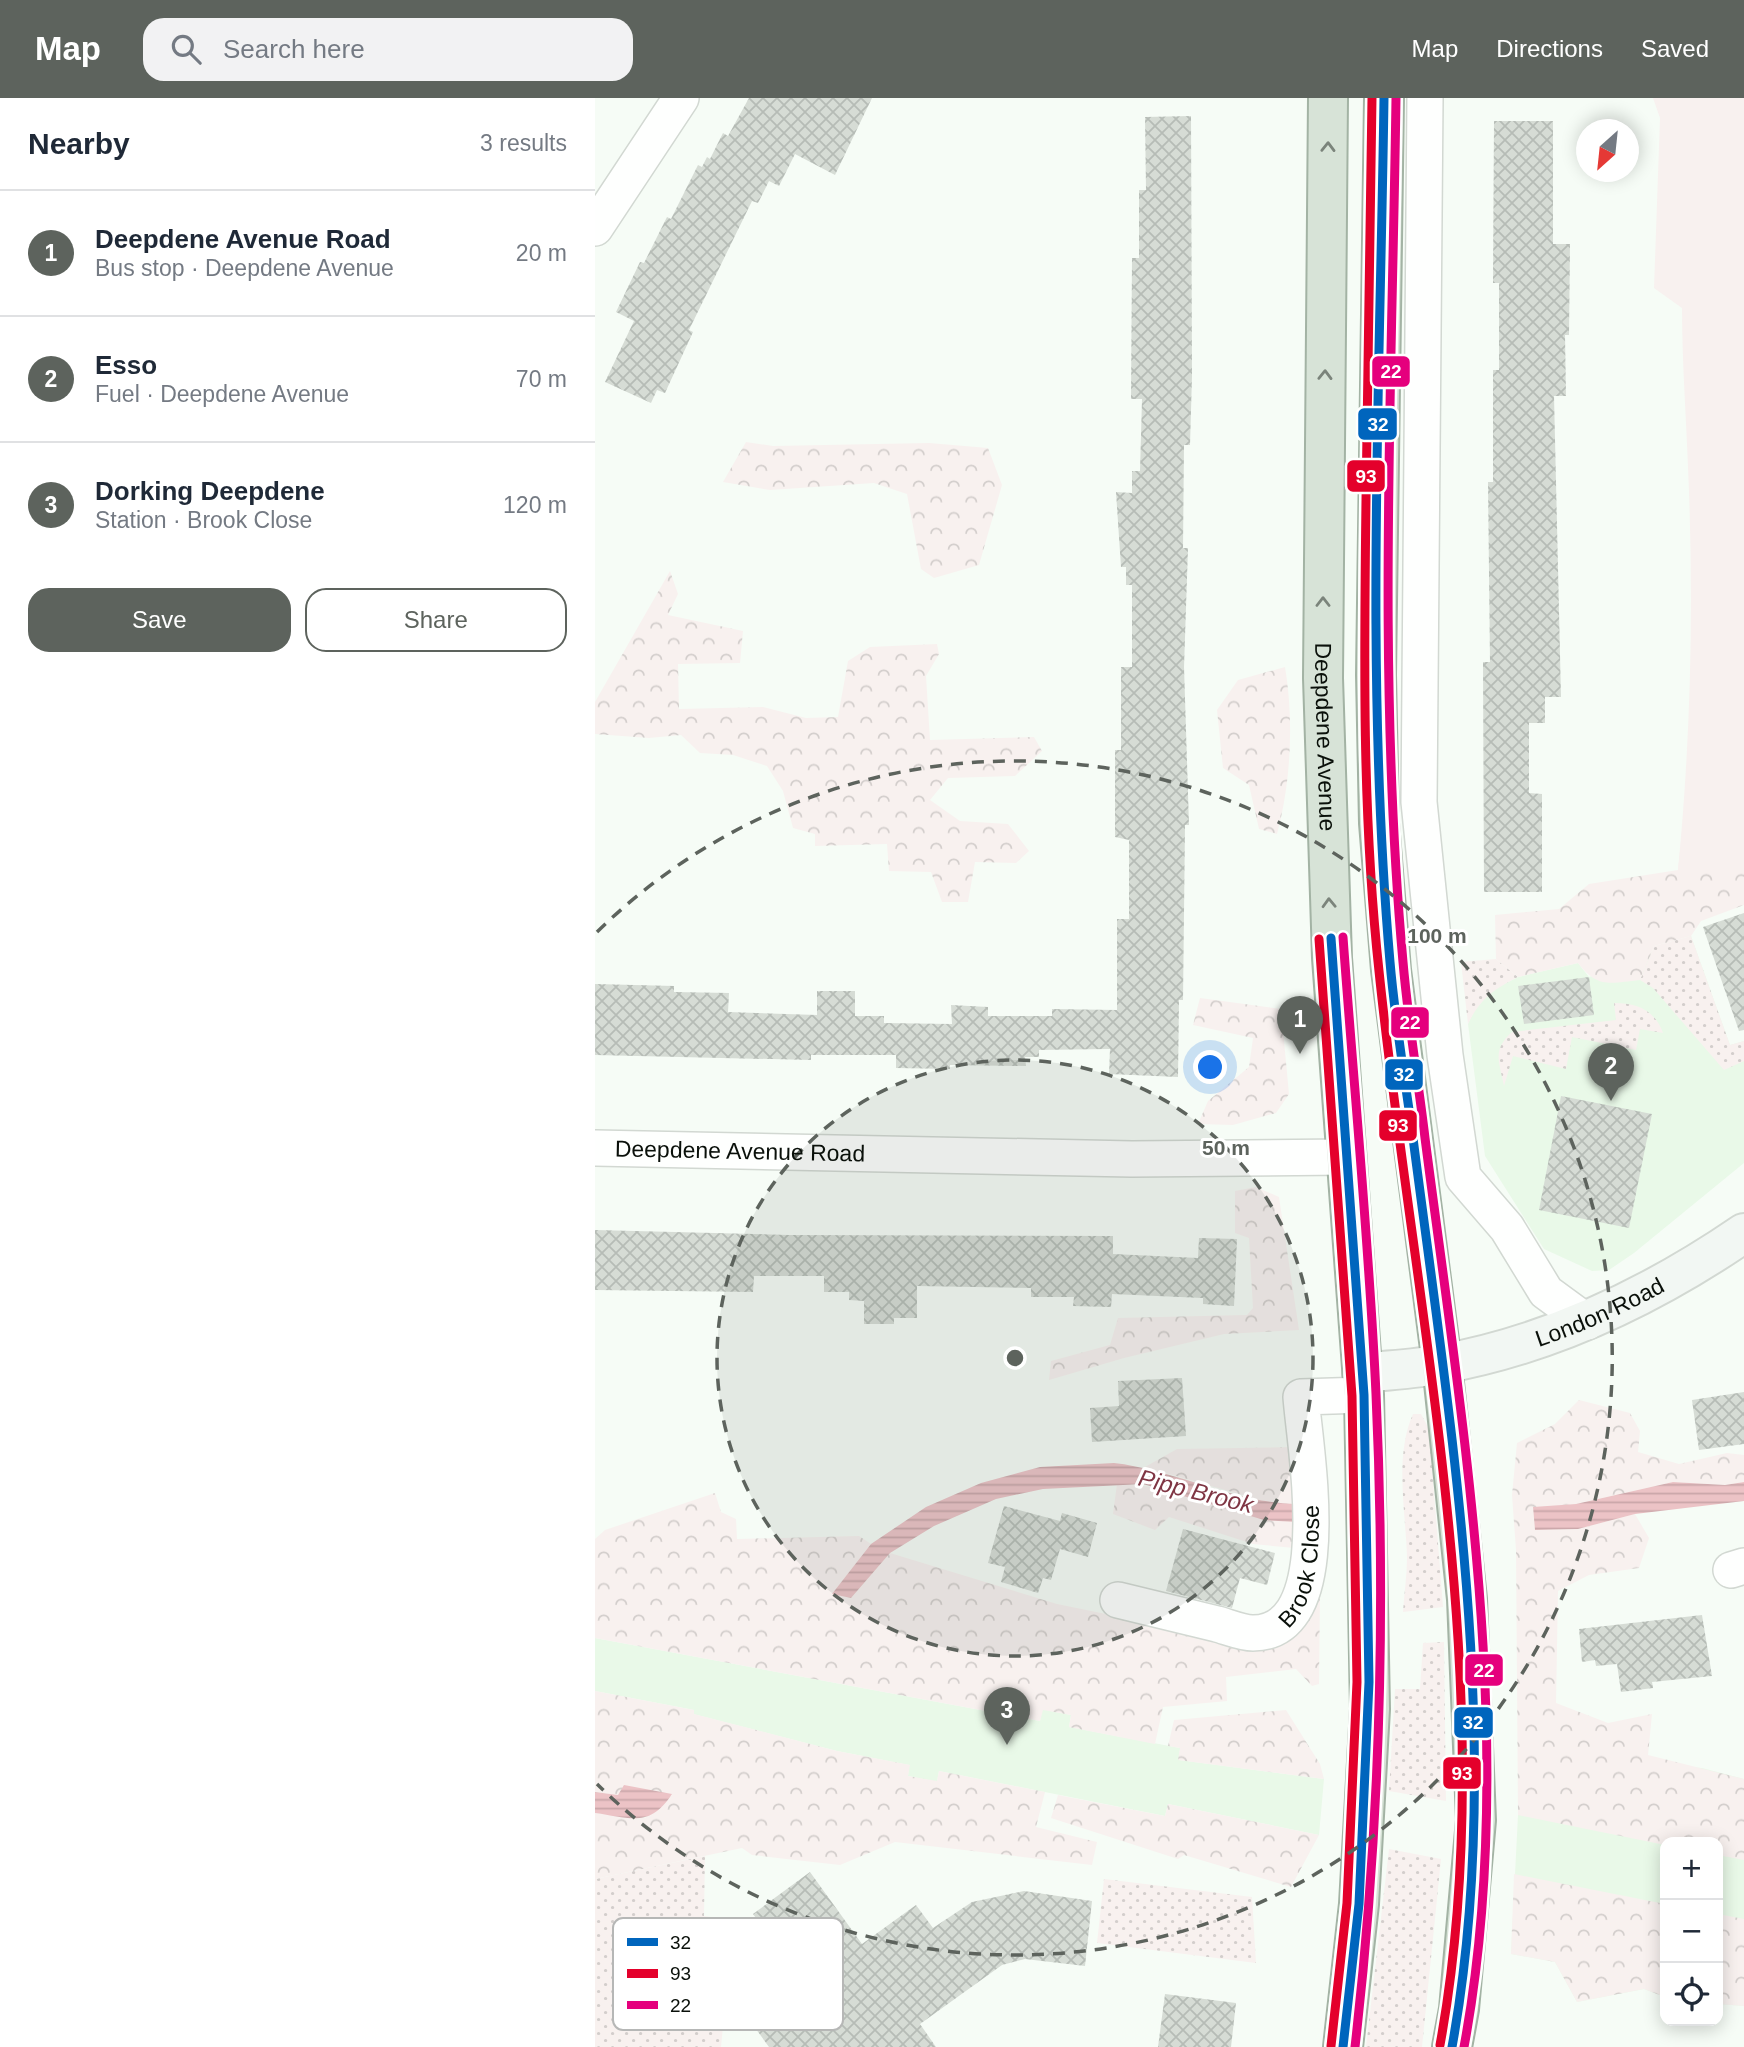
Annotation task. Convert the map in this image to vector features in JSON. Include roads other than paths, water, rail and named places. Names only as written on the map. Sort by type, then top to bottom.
[{"type":"highway","name":"Deepdene Avenue","points":[[1328,98],[1322,678],[1332,958],[1363,1384]]},
{"type":"highway","points":[[1384,98],[1376,648],[1379,823],[1391,970],[1442,1364],[1467,1599],[1476,1820],[1459,2009],[1452,2047]]},
{"type":"highway","points":[[1343,2047],[1359,1904],[1370,1709],[1363,1384]]},
{"type":"street","points":[[595,228],[681,98]]},
{"type":"street","points":[[1425,98],[1419,802],[1445,1055],[1463,1177],[1507,1228],[1546,1292],[1587,1322]]},
{"type":"street","name":"Deepdene Avenue Road","points":[[595,1149],[1132,1159],[1346,1157]]},
{"type":"street","name":"London Road","points":[[1363,1384],[1507,1349],[1587,1322],[1698,1265],[1744,1233]]},
{"type":"street","name":"Brook Close","points":[[1118,1600],[1252,1633],[1276,1628],[1294,1613],[1305,1588],[1310,1559],[1301,1396],[1363,1384]]},
{"type":"water","name":"Pipp Brook","points":[[1114,1463],[1160,1472],[1250,1498],[1296,1504],[1295,1522],[1264,1520],[1143,1484],[1043,1489],[996,1499],[934,1526],[890,1553],[851,1598],[832,1594],[871,1544],[926,1507],[981,1483],[1040,1467]]},
{"type":"water","points":[[1673,1482],[1725,1485],[1744,1482],[1744,1501],[1635,1514],[1578,1529],[1535,1530],[1533,1507],[1576,1504]]},
{"type":"water","points":[[624,1785],[672,1794],[656,1812],[639,1818],[595,1813],[595,1792],[618,1795]]},
{"type":"place","name":"Deepdene Avenue Road","points":[[1300,1054]]},
{"type":"place","name":"Esso","points":[[1611,1101]]},
{"type":"place","name":"Dorking Deepdene","points":[[1007,1745]]}]
